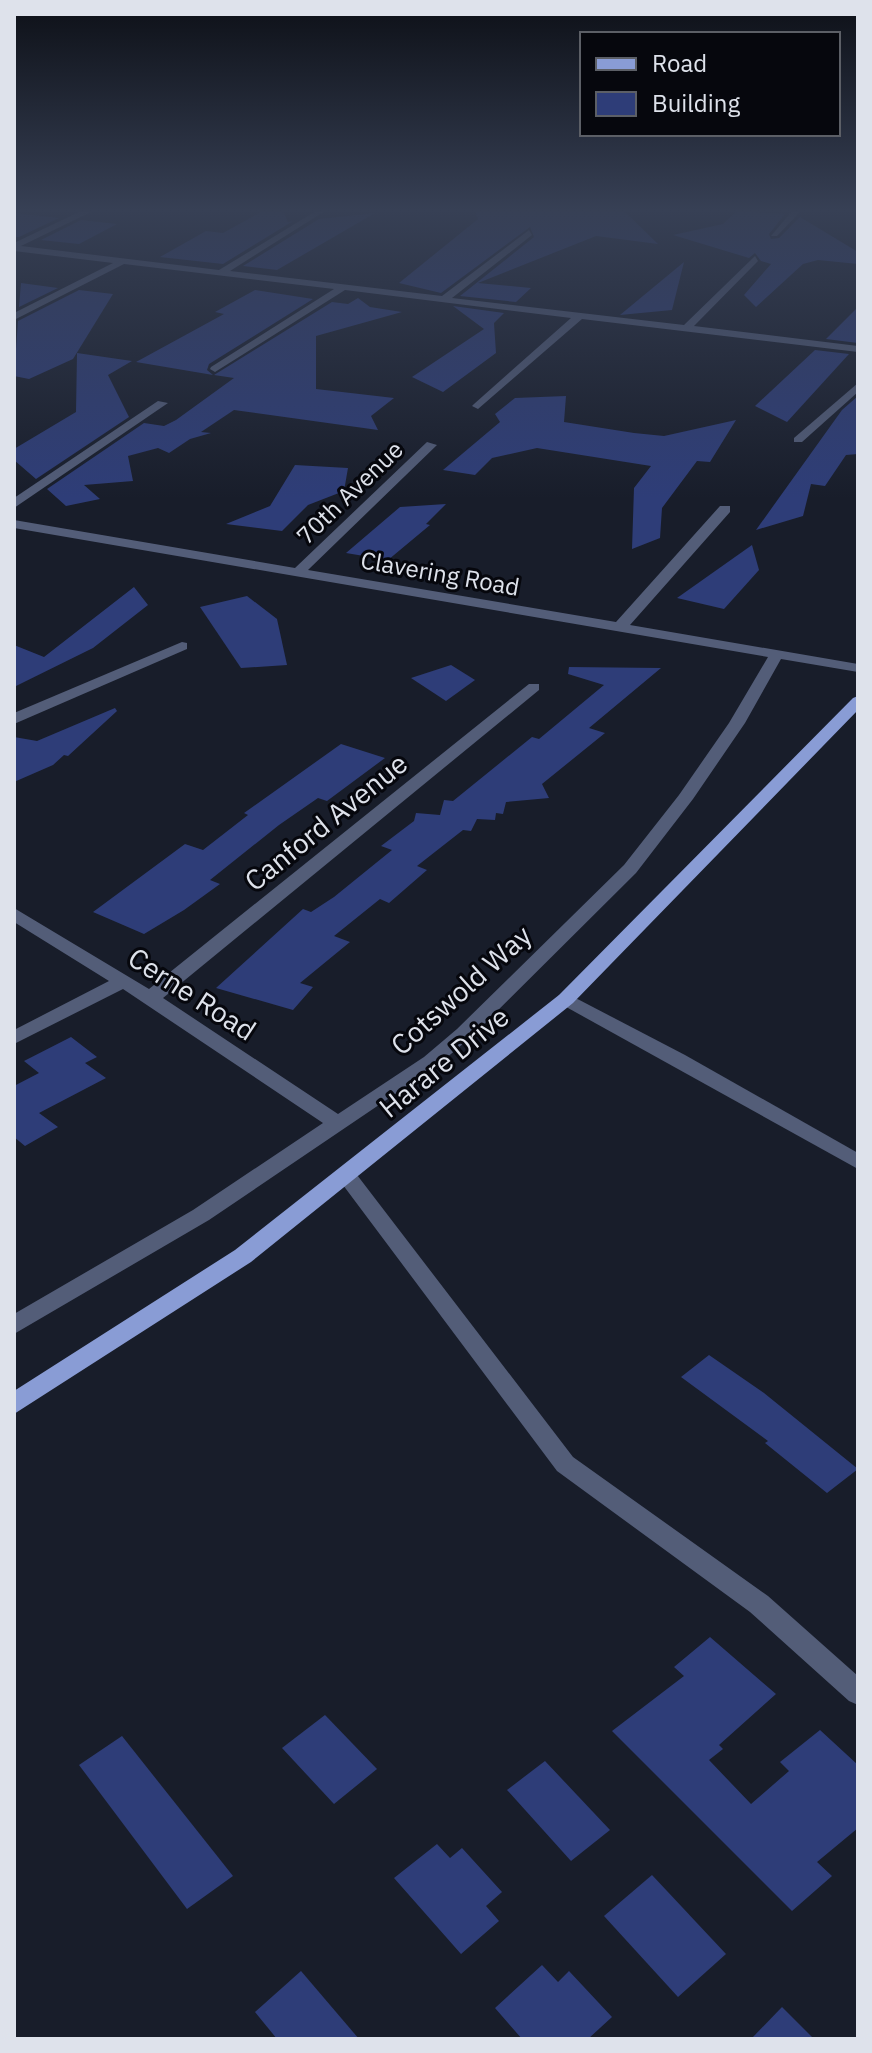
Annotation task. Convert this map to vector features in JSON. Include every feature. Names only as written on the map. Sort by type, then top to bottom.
[{"type":"main road","name":"Harare Drive","points":[[14,1404],[243,1256],[566,999],[858,701]]},
{"type":"street","points":[[14,317],[34,307]]},
{"type":"street","points":[[215,369],[313,307]]},
{"type":"street","points":[[497,307],[858,349]]},
{"type":"street","points":[[686,329],[708,307]]},
{"type":"street","points":[[478,406],[578,317]]},
{"type":"street","points":[[798,440],[858,386]]},
{"type":"street","points":[[14,504],[162,403]]},
{"type":"street","name":"70th Avenue","points":[[298,572],[431,445]]},
{"type":"street","points":[[619,628],[725,509]]},
{"type":"street","name":"Clavering Road","points":[[14,524],[858,668]]},
{"type":"street","points":[[14,719],[182,646]]},
{"type":"street","name":"Cotswold Way","points":[[14,1325],[201,1215],[431,1061],[464,1033],[630,869],[720,749],[777,654]]},
{"type":"street","name":"Canford Avenue","points":[[150,998],[534,687]]},
{"type":"street","name":"Cerne Road","points":[[14,914],[150,998],[337,1123]]},
{"type":"street","points":[[14,1038],[122,982]]},
{"type":"street","points":[[566,999],[858,1162]]},
{"type":"lane","points":[[347,1176],[565,1464],[759,1604],[858,1693]]},
{"type":"building","points":[[46,307],[105,307],[73,359],[29,379],[14,376],[18,321]]},
{"type":"building","points":[[224,307],[301,307],[209,364],[207,370],[213,375],[136,362],[224,314],[215,312]]},
{"type":"building","points":[[324,307],[370,307],[402,312],[316,336],[316,389],[394,398],[371,416],[378,430],[234,410],[201,432],[211,433],[190,439],[169,453],[158,448],[128,456],[133,481],[84,485],[100,499],[66,506],[47,489],[144,423],[164,426],[176,420],[234,378],[214,375]]},
{"type":"building","points":[[454,307],[504,313],[494,323],[496,353],[443,392],[412,377],[484,329]]},
{"type":"building","points":[[630,307],[673,307],[672,310],[620,315]]},
{"type":"building","points":[[858,307],[858,343],[826,339]]},
{"type":"building","points":[[815,350],[849,354],[787,422],[755,406]]},
{"type":"building","points":[[77,353],[132,361],[108,375],[129,417],[36,479],[14,460],[14,449],[76,412]]},
{"type":"building","points":[[566,396],[564,422],[634,433],[664,436],[736,420],[710,462],[697,461],[662,508],[660,538],[632,549],[634,488],[651,466],[537,448],[492,458],[475,475],[443,470],[500,422],[495,414],[515,398]]},
{"type":"building","points":[[858,396],[858,454],[846,455],[825,486],[811,484],[803,516],[756,530],[842,410]]},
{"type":"building","points":[[295,465],[348,468],[344,491],[308,505],[282,531],[226,524],[270,506]]},
{"type":"building","points":[[446,504],[426,524],[430,525],[388,560],[346,553],[400,507]]},
{"type":"building","points":[[752,545],[759,570],[724,609],[677,598]]},
{"type":"building","points":[[134,587],[148,605],[93,648],[14,687],[14,645],[44,657]]},
{"type":"building","points":[[247,596],[277,619],[287,665],[241,668],[200,607]]},
{"type":"building","points":[[451,665],[475,680],[446,701],[411,678]]},
{"type":"building","points":[[569,667],[661,668],[589,728],[605,733],[542,784],[549,798],[506,802],[503,814],[496,813],[495,820],[477,819],[471,831],[463,830],[417,866],[427,870],[389,903],[380,899],[334,936],[350,942],[300,983],[313,987],[293,1010],[216,988],[303,909],[311,912],[334,897],[392,850],[381,846],[414,821],[416,813],[440,815],[444,800],[453,801],[532,737],[539,739],[604,685],[568,674]]},
{"type":"building","points":[[115,708],[117,711],[68,756],[64,755],[53,765],[14,782],[14,737],[37,741]]},
{"type":"building","points":[[341,744],[385,758],[327,801],[318,798],[279,825],[210,880],[220,884],[184,910],[144,934],[93,912],[185,844],[203,850],[248,815],[244,813]]},
{"type":"building","points":[[71,1037],[97,1057],[85,1063],[106,1078],[39,1113],[58,1127],[25,1146],[14,1137],[14,1086],[39,1073],[24,1061]]},
{"type":"building","points":[[709,1355],[764,1393],[858,1469],[827,1493],[765,1443],[768,1441],[681,1377]]},
{"type":"building","points":[[710,1637],[776,1694],[719,1745],[723,1749],[709,1760],[751,1804],[789,1771],[780,1762],[820,1730],[858,1765],[858,1828],[817,1862],[832,1876],[792,1911],[612,1731],[684,1676],[674,1667]]},
{"type":"building","points":[[325,1715],[377,1769],[334,1804],[282,1748]]},
{"type":"building","points":[[122,1736],[233,1876],[187,1909],[79,1765]]},
{"type":"building","points":[[545,1761],[610,1830],[571,1861],[507,1790]]},
{"type":"building","points":[[437,1844],[450,1858],[462,1848],[502,1892],[486,1906],[499,1921],[461,1954],[394,1878]]},
{"type":"building","points":[[652,1875],[726,1954],[678,1997],[604,1916]]},
{"type":"building","points":[[542,1965],[558,1982],[569,1971],[612,2017],[588,2039],[522,2039],[495,2008]]},
{"type":"building","points":[[301,1971],[359,2039],[277,2039],[255,2012]]},
{"type":"building","points":[[782,2007],[814,2039],[751,2039]]}]
